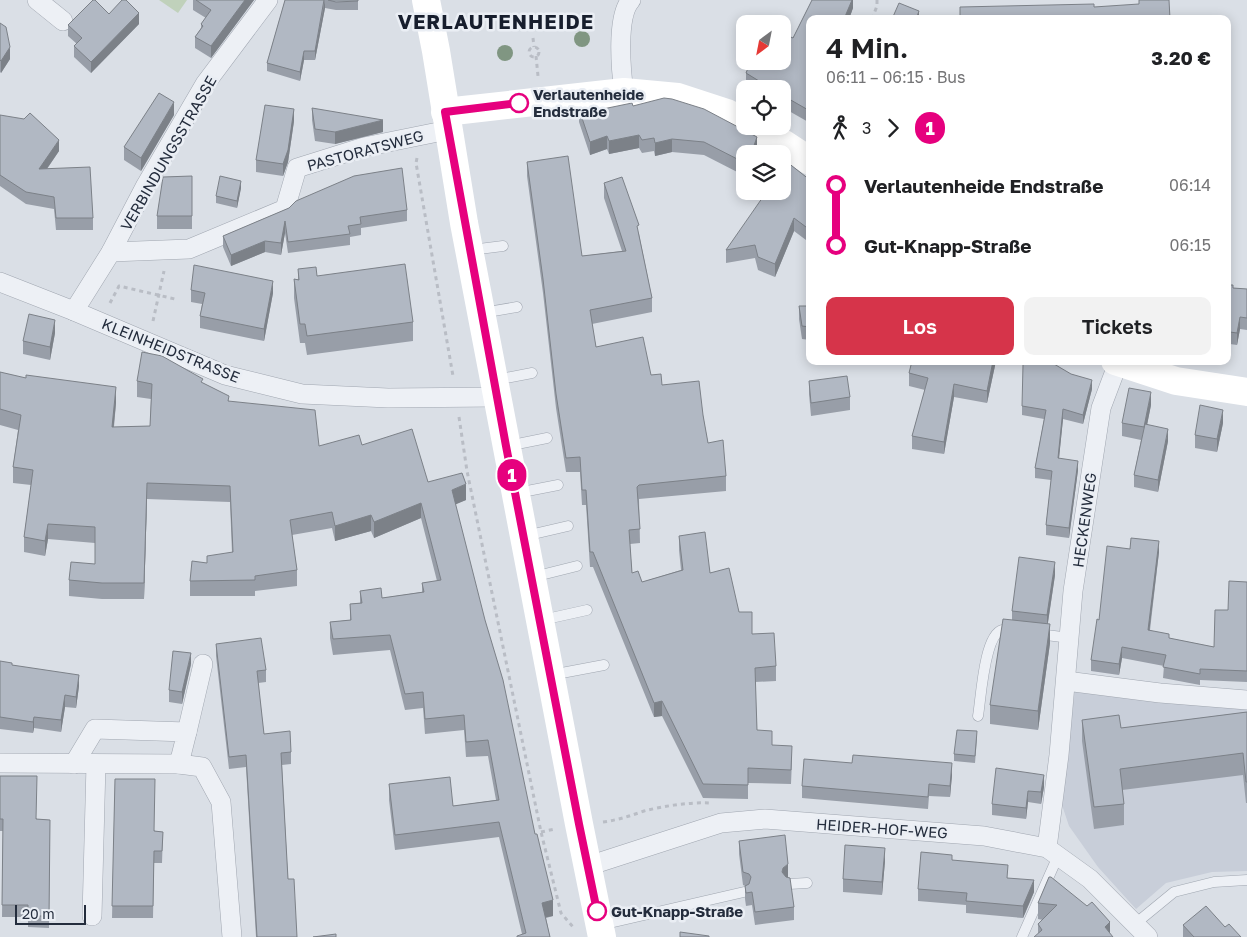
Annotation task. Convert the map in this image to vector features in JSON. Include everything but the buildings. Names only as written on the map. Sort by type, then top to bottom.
[{"type":"main road","points":[[426,0],[436,51],[439,126],[470,250],[506,446],[541,620],[588,866],[593,931]]},
{"type":"main road","points":[[439,126],[624,92],[678,97],[736,118]]},
{"type":"main road","points":[[768,135],[806,158]]},
{"type":"main road","points":[[1126,365],[1176,381],[1247,392]]},
{"type":"street","points":[[37,0],[63,21]]},
{"type":"street","name":"VERBINDUNGSSTRASSE","points":[[74,311],[111,252],[146,185],[205,84],[268,0]]},
{"type":"street","points":[[624,92],[620,62],[623,17],[631,0]]},
{"type":"street","name":"PASTORATSWEG","points":[[111,252],[188,249],[284,209],[297,168],[439,126]]},
{"type":"street","name":"KLEINHEIDSTRASSE","points":[[0,282],[225,375],[302,394],[388,398],[456,398],[496,389]]},
{"type":"street","name":"HECKENWEG","points":[[1052,852],[1074,591],[1100,408],[1116,365]]},
{"type":"street","points":[[179,764],[203,664]]},
{"type":"street","points":[[1066,681],[1160,693],[1247,700]]},
{"type":"street","points":[[74,764],[95,729],[187,732]]},
{"type":"street","points":[[0,764],[179,764],[202,768],[221,802],[232,937]]},
{"type":"street","points":[[92,916],[96,764]]},
{"type":"street","name":"HEIDER-HOF-WEG","points":[[588,866],[722,823],[765,818],[984,836],[1052,852],[1090,879],[1141,931]]},
{"type":"lane","points":[[470,250],[503,246]]},
{"type":"lane","points":[[481,313],[517,307]]},
{"type":"lane","points":[[496,389],[532,373]]},
{"type":"lane","points":[[506,446],[547,438]]},
{"type":"lane","points":[[516,493],[558,485]]},
{"type":"lane","points":[[524,536],[568,526]]},
{"type":"lane","points":[[532,577],[577,566]]},
{"type":"lane","points":[[541,620],[587,610]]},
{"type":"lane","points":[[978,716],[988,647],[995,634],[1002,630],[1070,638]]},
{"type":"lane","points":[[551,675],[604,665]]},
{"type":"lane","points":[[1022,937],[1052,852]]},
{"type":"lane","points":[[1141,931],[1174,892],[1214,882],[1247,880]]},
{"type":"lane","points":[[790,884],[807,883]]},
{"type":"lane","points":[[593,931],[744,892]]},
{"type":"path","points":[[874,15],[877,0]]},
{"type":"path","points":[[533,38],[534,47]]},
{"type":"path","points":[[439,126],[416,163],[467,471],[539,822],[561,913],[593,931]]},
{"type":"path","points":[[152,324],[169,250]]},
{"type":"path","points":[[109,303],[119,286],[175,300]]},
{"type":"path","points":[[86,292],[118,307]]},
{"type":"shaded area","points":[[1075,689],[1247,708],[1247,871],[1212,872],[1166,883],[1136,909],[1098,867],[1069,826],[1061,802]]},
{"type":"green space","points":[[159,0],[187,0],[178,13]]},
{"type":"bus line","name":"1","points":[[519,103],[445,112],[506,446],[597,911]]},
{"type":"place","name":"Verlautenheide Endstraße","points":[[519,103]]},
{"type":"place","name":"Gut-Knapp-Straße","points":[[597,911]]},
{"type":"district","name":"VERLAUTENHEIDE","points":[[496,21]]}]
